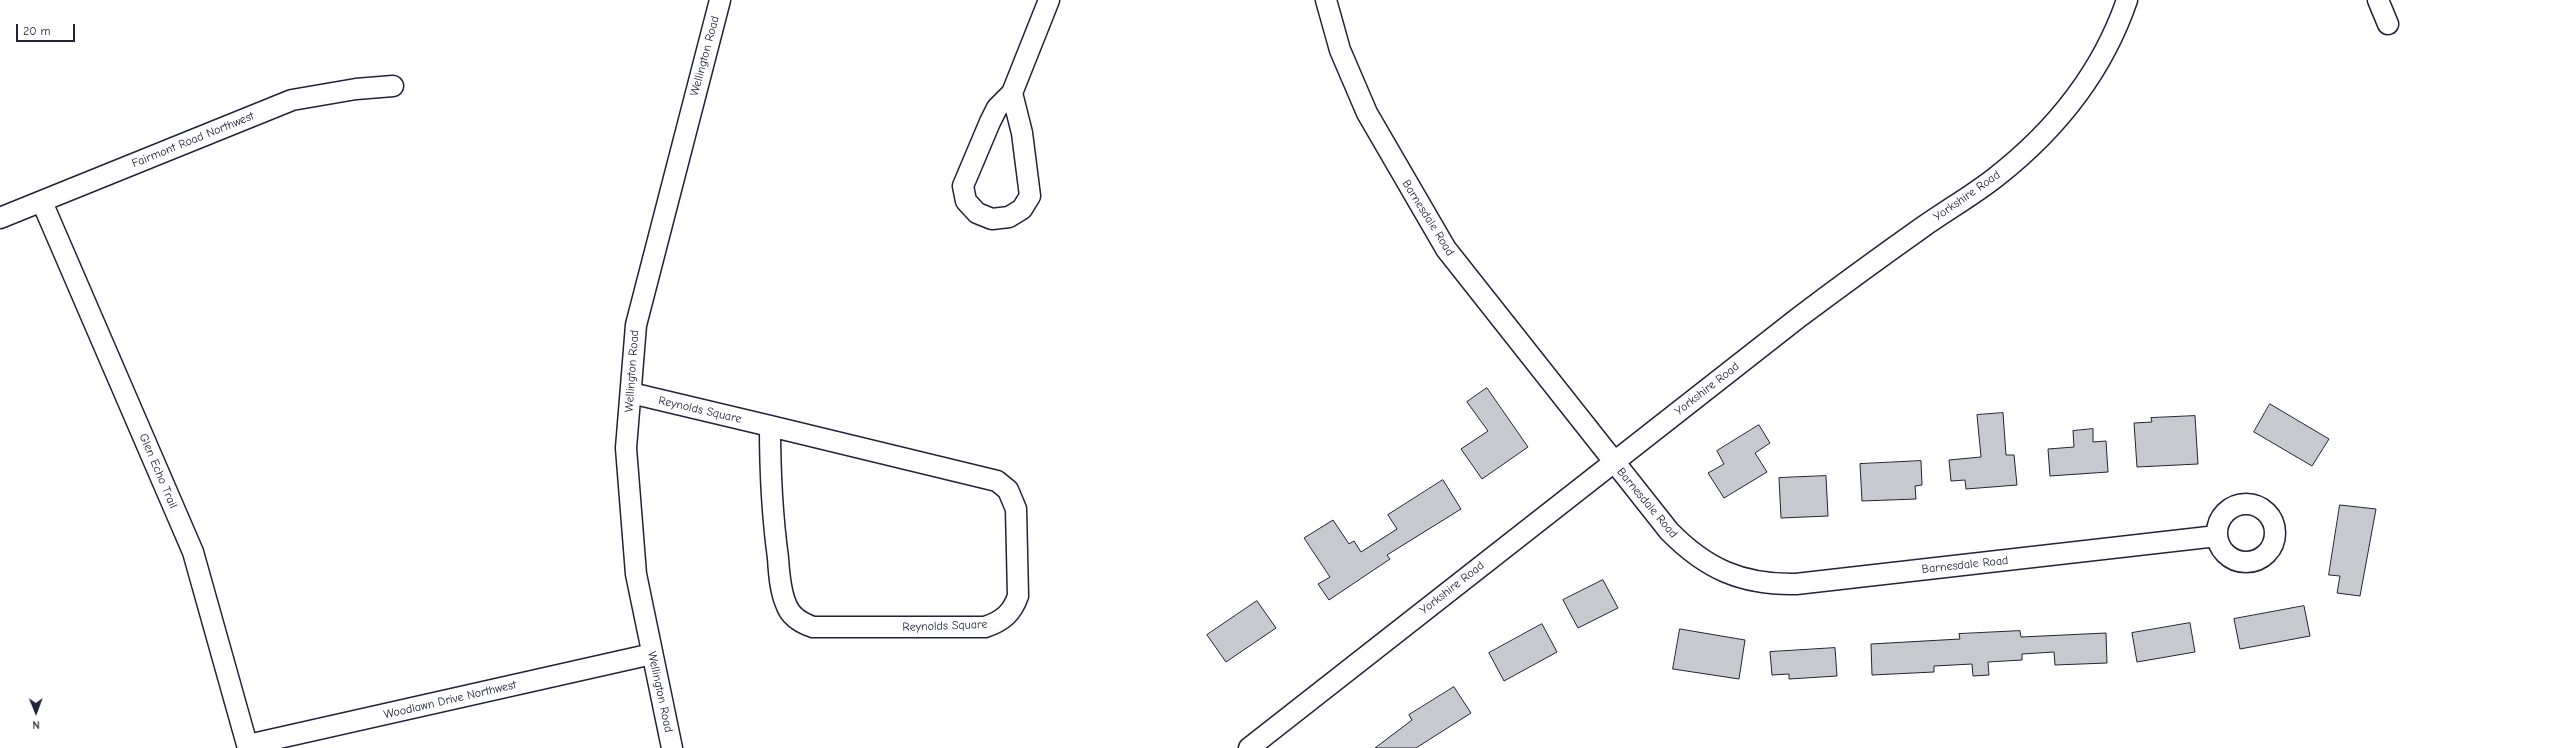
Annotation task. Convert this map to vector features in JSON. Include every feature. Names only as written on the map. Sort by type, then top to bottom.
[{"type":"street","name":"Wellington Road","points":[[672,748],[636,574],[626,448],[636,324],[720,0]]},
{"type":"street","points":[[1012,93],[1022,133],[1030,196],[1022,209],[1009,217],[992,220],[977,214],[966,201],[963,186],[970,166],[993,115],[1012,93],[1049,0]]},
{"type":"street","name":"Barnesdale Road","points":[[1326,0],[1340,50],[1366,113],[1446,249],[1613,463],[1669,531],[1688,550],[1706,563],[1729,574],[1753,581],[1774,584],[1811,582],[2217,536]]},
{"type":"street","name":"Yorkshire Road","points":[[1249,748],[1804,313],[1878,258],[1995,178],[2049,131],[2070,107],[2099,62],[2127,0]]},
{"type":"street","points":[[2378,0],[2388,24]]},
{"type":"street","name":"Fairmont Road Northwest","points":[[0,218],[292,100],[356,89],[393,86]]},
{"type":"street","name":"Glen Echo Trail","points":[[42,202],[193,552],[248,747]]},
{"type":"street","name":"Reynolds Square","points":[[631,393],[770,426],[997,481],[1008,490],[1016,509],[1018,596],[1014,607],[997,623],[985,627],[813,627],[802,623],[793,616],[786,604],[780,575],[774,527],[770,426]]},
{"type":"street","name":"Woodlawn Drive Northwest","points":[[248,747],[652,654]]},
{"type":"building","points":[[1487,388],[1528,447],[1482,479],[1461,449],[1488,431],[1467,402]]},
{"type":"building","points":[[2270,404],[2329,439],[2312,466],[2254,432]]},
{"type":"building","points":[[2003,413],[2006,455],[2014,455],[2017,485],[1966,489],[1965,480],[1951,481],[1949,460],[1981,457],[1977,415]]},
{"type":"building","points":[[2195,416],[2198,464],[2137,467],[2134,423],[2152,422],[2151,418]]},
{"type":"building","points":[[1759,425],[1770,443],[1755,453],[1767,472],[1724,498],[1708,473],[1724,464],[1717,451]]},
{"type":"building","points":[[2093,429],[2093,442],[2106,441],[2108,472],[2050,476],[2048,449],[2074,447],[2073,431]]},
{"type":"building","points":[[1921,461],[1922,485],[1915,486],[1916,499],[1862,501],[1860,464]]},
{"type":"building","points":[[1826,476],[1828,516],[1781,518],[1779,478]]},
{"type":"building","points":[[1443,480],[1461,509],[1387,555],[1390,559],[1329,600],[1318,584],[1330,577],[1304,538],[1333,520],[1349,544],[1354,541],[1361,552],[1397,529],[1388,515]]},
{"type":"building","points":[[2340,505],[2376,509],[2360,596],[2337,593],[2340,576],[2329,575]]},
{"type":"building","points":[[1603,580],[1618,608],[1578,628],[1563,600]]},
{"type":"building","points":[[1257,601],[1276,628],[1226,662],[1207,635]]},
{"type":"building","points":[[2304,606],[2310,636],[2240,649],[2234,619]]},
{"type":"building","points":[[2190,623],[2195,652],[2137,662],[2132,633]]},
{"type":"building","points":[[1542,624],[1557,652],[1504,681],[1489,653]]},
{"type":"building","points":[[1680,629],[1745,640],[1739,679],[1673,669]]},
{"type":"building","points":[[2020,631],[2021,637],[2106,633],[2107,663],[2055,665],[2054,652],[2022,654],[2022,660],[1988,662],[1989,675],[1973,676],[1972,664],[1934,666],[1934,672],[1872,675],[1871,644],[1960,639],[1959,634]]},
{"type":"building","points":[[1835,648],[1837,676],[1789,679],[1789,674],[1772,675],[1770,652]]},
{"type":"building","points":[[1454,687],[1471,713],[1416,748],[1375,748],[1412,720],[1409,715]]}]
